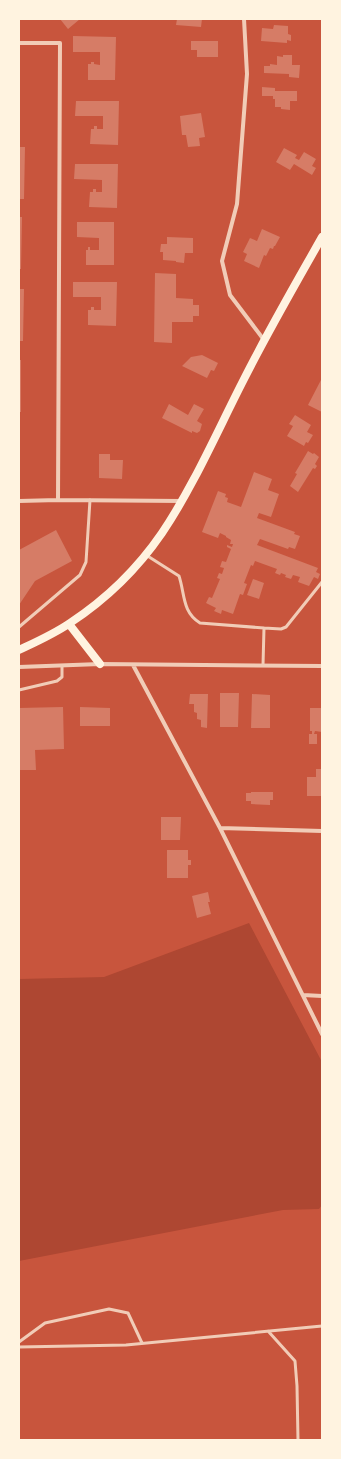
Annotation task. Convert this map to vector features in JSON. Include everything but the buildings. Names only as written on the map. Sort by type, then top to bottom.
[{"type":"main road","points":[[19,650],[69,624],[88,610],[117,585],[146,555],[182,501],[264,340],[322,237]]},
{"type":"main road","points":[[69,624],[100,664]]},
{"type":"street","points":[[244,19],[247,74],[237,204],[222,261],[230,295],[264,340]]},
{"type":"street","points":[[19,43],[60,43],[58,500]]},
{"type":"street","points":[[19,501],[182,501]]},
{"type":"street","points":[[19,667],[100,664],[322,666]]},
{"type":"street","points":[[133,665],[220,828],[322,1034]]},
{"type":"street","points":[[220,828],[322,831]]},
{"type":"street","points":[[303,995],[322,996]]},
{"type":"lane","points":[[19,627],[80,575],[86,562],[90,500]]},
{"type":"lane","points":[[146,555],[179,576],[185,605],[192,618],[200,623],[281,629],[286,628],[322,582]]},
{"type":"lane","points":[[263,665],[264,628]]},
{"type":"lane","points":[[19,690],[57,681],[62,677],[62,666]]},
{"type":"lane","points":[[19,1342],[45,1323],[109,1310],[128,1313],[142,1344]]},
{"type":"lane","points":[[19,1348],[142,1344],[322,1326]]},
{"type":"lane","points":[[268,1331],[295,1361],[298,1440]]},
{"type":"shaded area","points":[[249,923],[322,1062],[322,1205],[319,1209],[283,1210],[19,1261],[19,979],[104,977]]}]
